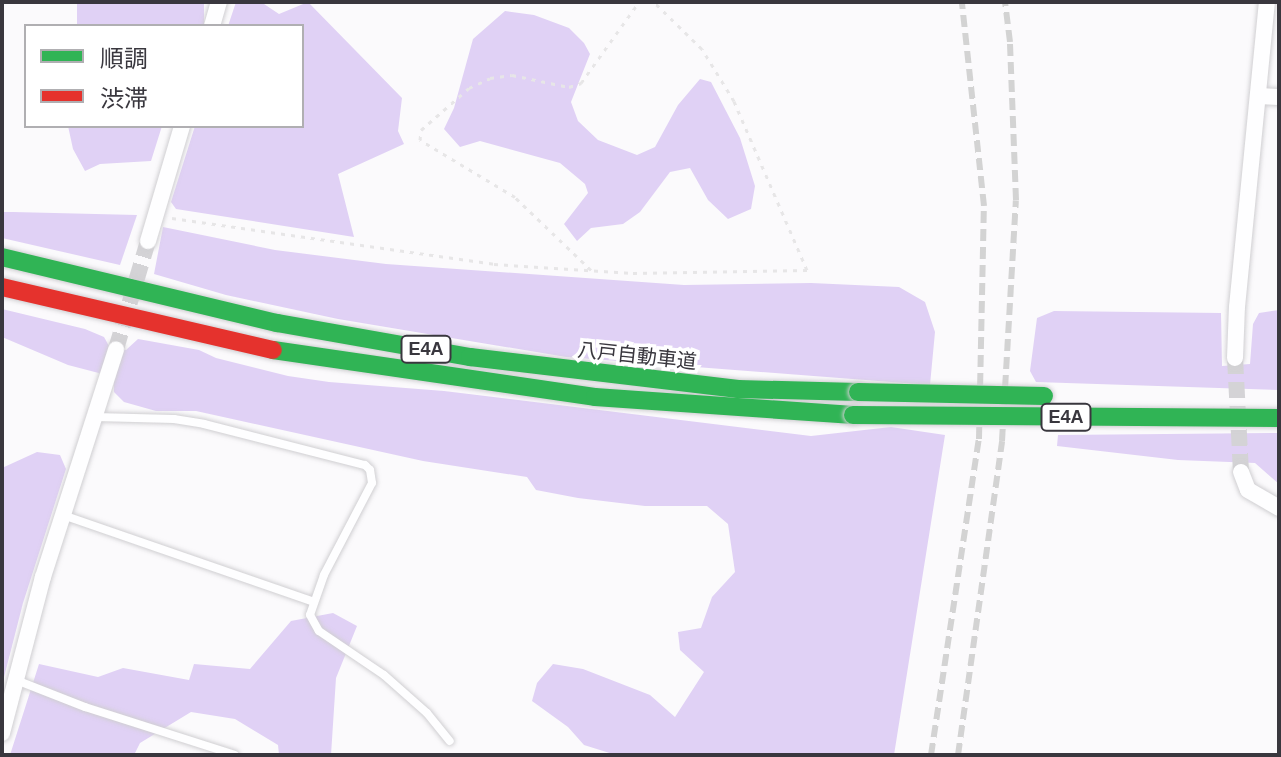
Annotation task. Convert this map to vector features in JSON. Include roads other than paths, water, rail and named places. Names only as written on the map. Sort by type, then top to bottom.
[{"type":"highway","name":"八戸自動車道","points":[[2,257],[277,323],[470,357],[738,389],[1061,396]]},
{"type":"highway","name":"E4A","points":[[2,287],[270,350],[595,397],[853,415],[1279,418]]},
{"type":"highway","points":[[1123,398],[1279,401]]},
{"type":"street","points":[[213,24],[219,2]]},
{"type":"street","points":[[1235,358],[1237,307],[1267,2]]},
{"type":"street","points":[[1258,96],[1279,97]]},
{"type":"street","points":[[148,241],[181,128]]},
{"type":"street","points":[[2,733],[63,515],[116,349]]},
{"type":"street","points":[[1241,472],[1248,490],[1279,508]]},
{"type":"lane","points":[[94,417],[174,419],[204,424],[365,465],[370,470],[372,483],[312,601],[310,615],[319,631],[384,675],[427,713],[450,741]]},
{"type":"lane","points":[[63,515],[312,601]]},
{"type":"lane","points":[[16,680],[85,707],[235,755]]},
{"type":"tunnel","points":[[116,349],[148,241]]},
{"type":"tunnel","points":[[1235,358],[1241,472]]},
{"type":"railway","points":[[931,755],[979,439],[984,206],[962,2]]},
{"type":"railway","points":[[958,755],[1002,441],[1016,200],[1010,42],[1005,2]]}]
